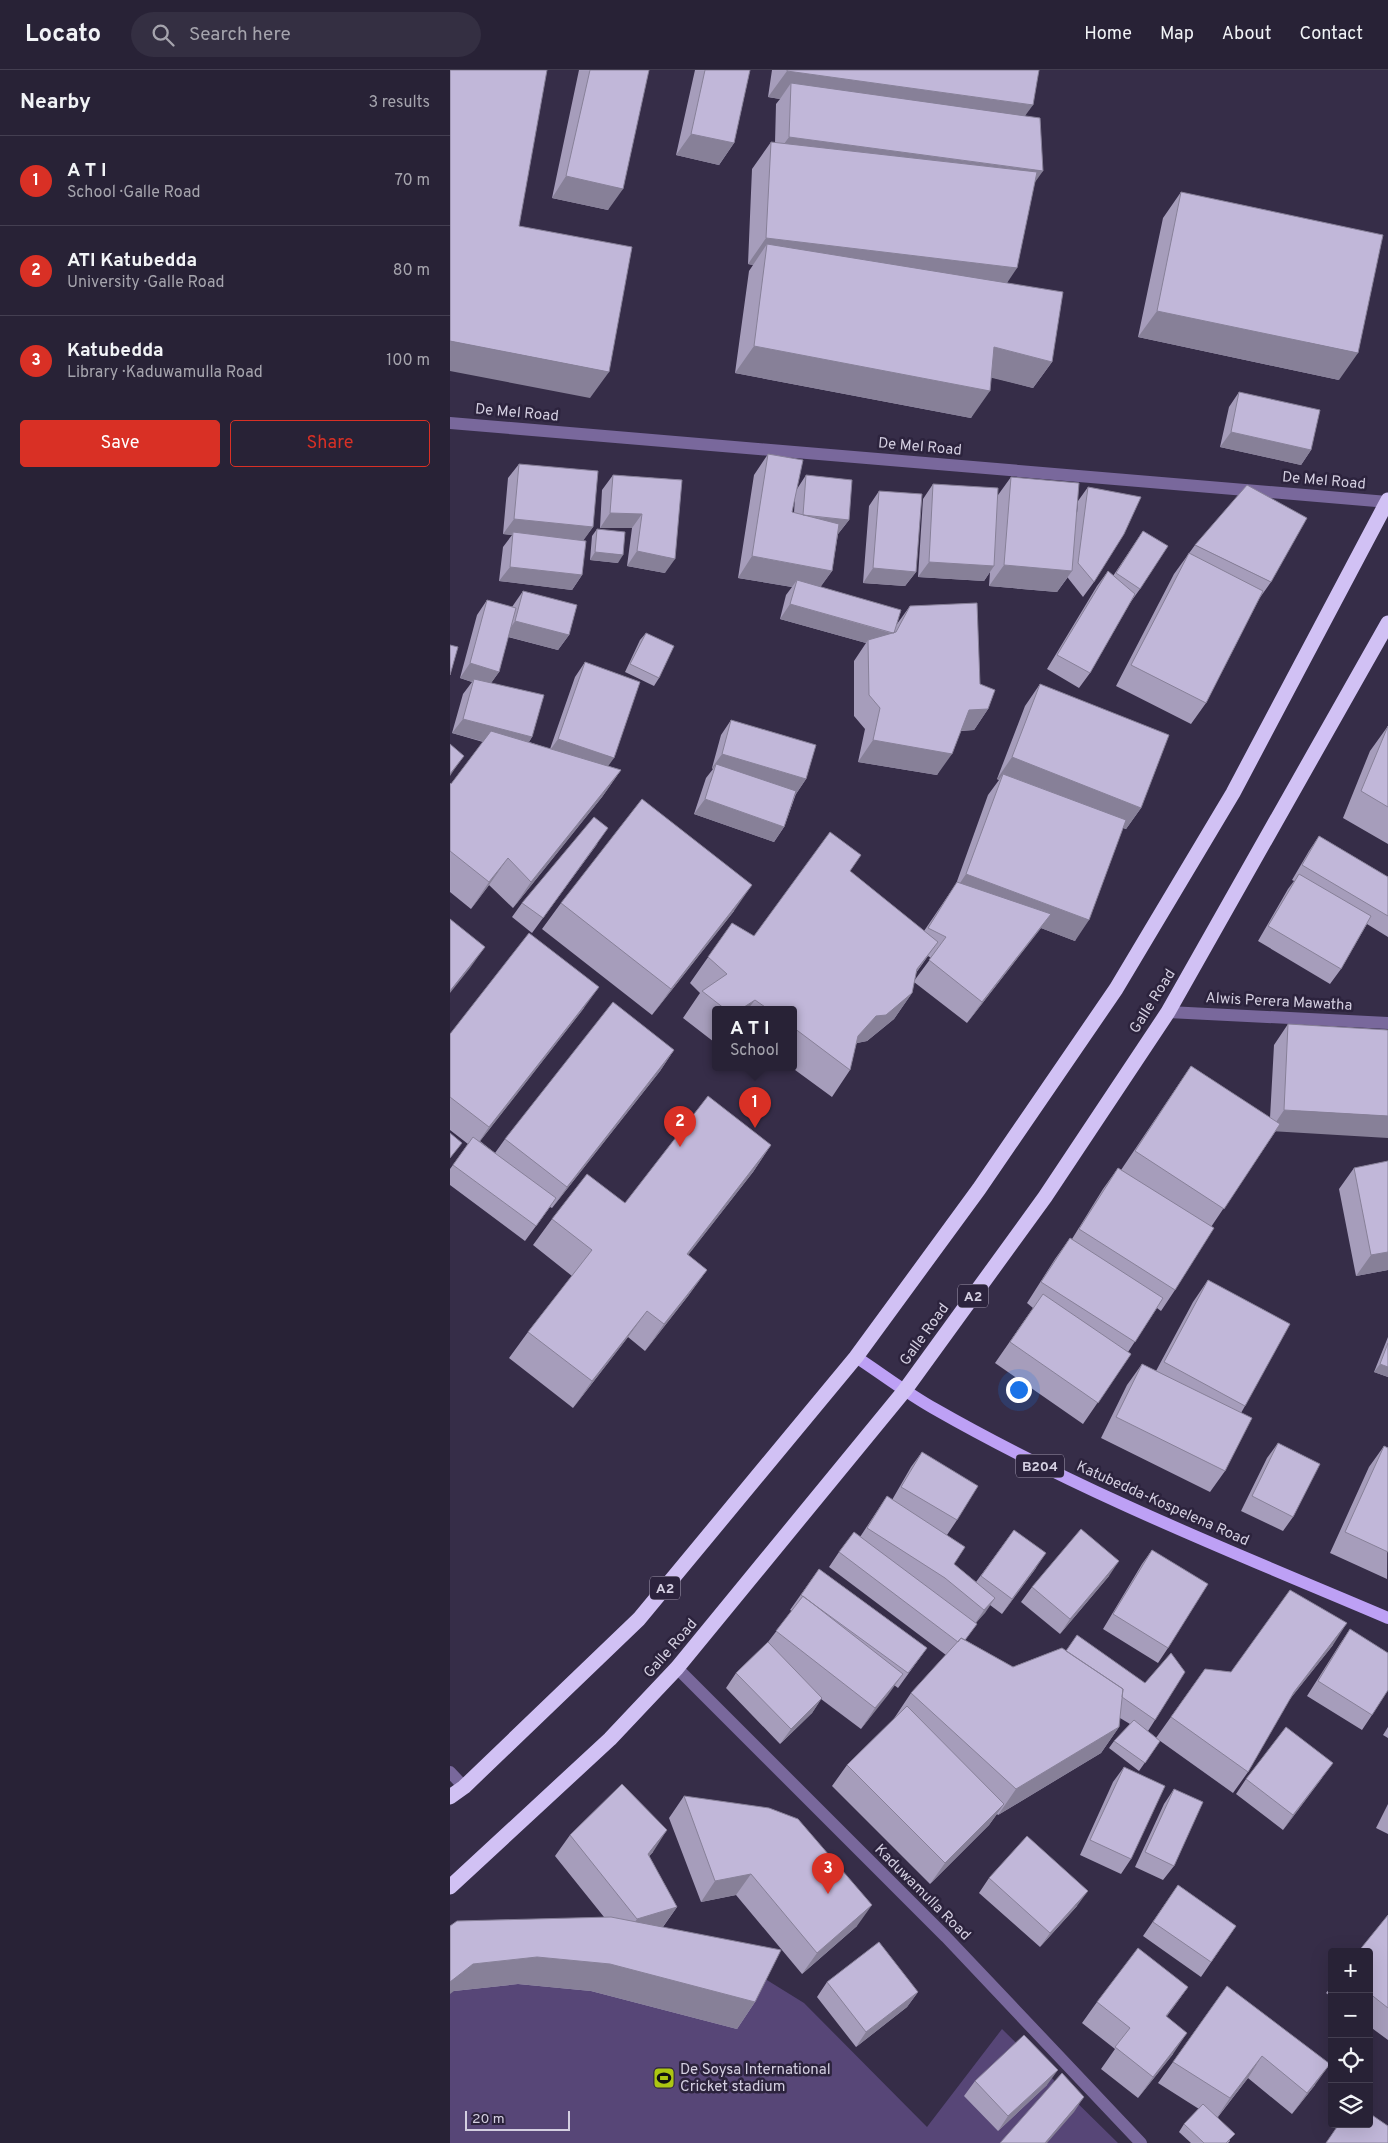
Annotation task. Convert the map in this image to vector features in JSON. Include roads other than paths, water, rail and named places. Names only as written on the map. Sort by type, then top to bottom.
[{"type":"highway","name":"A2","points":[[450,1797],[464,1787],[639,1619],[856,1357],[979,1190],[1116,989],[1233,793],[1388,501]]},
{"type":"highway","name":"Galle Road","points":[[450,1887],[610,1739],[677,1668],[905,1390],[1045,1197],[1168,1012],[1388,623]]},
{"type":"main road","name":"Katubedda-Kospelena Road","points":[[856,1357],[934,1409],[1041,1466],[1181,1530],[1388,1618]]},
{"type":"street","name":"De Mel Road","points":[[450,423],[1388,501]]},
{"type":"street","name":"Alwis Perera Mawatha","points":[[1168,1012],[1388,1023]]},
{"type":"street","name":"Kaduwamulla Road","points":[[677,1668],[946,1937],[1141,2143]]},
{"type":"street","points":[[450,1772],[464,1787]]},
{"type":"place","name":"A T I","points":[[755,1128]]},
{"type":"place","name":"ATI Katubedda","points":[[680,1147]]},
{"type":"place","name":"Katubedda","points":[[828,1894]]},
{"type":"place","name":"De Soysa International Cricket stadium","points":[[664,2078]]}]
